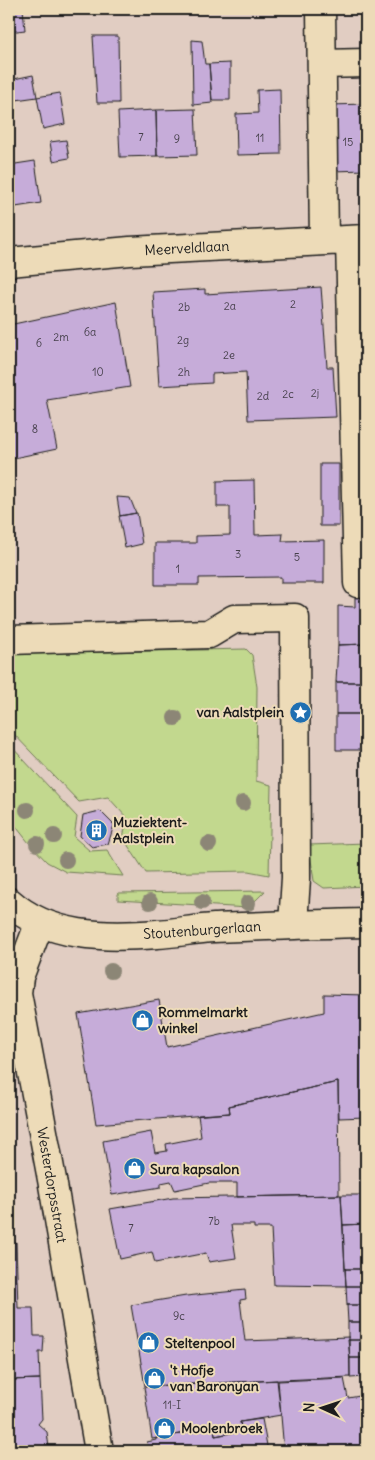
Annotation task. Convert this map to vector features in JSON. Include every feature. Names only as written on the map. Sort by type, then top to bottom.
[{"type":"street","points":[[321,9],[322,64],[347,240],[358,583]]},
{"type":"street","points":[[322,64],[366,63]]},
{"type":"street","name":"Meerveldlaan","points":[[9,262],[130,251],[347,240]]},
{"type":"street","points":[[9,640],[209,634],[234,619],[295,618],[296,878],[293,924]]},
{"type":"street","name":"Stoutenburgerlaan","points":[[9,902],[40,922],[61,930],[115,936],[293,924],[366,923]]},
{"type":"street","name":"Westerdorpsstraat","points":[[40,922],[18,977],[17,993],[53,1185],[99,1451]]},
{"type":"green space","points":[[246,649],[252,655],[257,687],[256,781],[271,785],[269,875],[248,871],[146,873],[123,838],[127,818],[108,797],[79,802],[9,729],[9,654]]},
{"type":"green space","points":[[9,744],[77,817],[74,837],[90,851],[107,850],[123,876],[66,872],[47,862],[29,843],[9,816]]},
{"type":"green space","points":[[366,843],[366,886],[324,888],[314,881],[309,845]]},
{"type":"green space","points":[[265,891],[248,908],[118,900],[118,893]]},
{"type":"building","points":[[9,9],[23,9],[25,30],[9,32]]},
{"type":"building","points":[[93,36],[118,36],[119,103],[97,103]]},
{"type":"building","points":[[192,40],[202,41],[205,64],[209,64],[212,103],[193,105]]},
{"type":"building","points":[[230,63],[230,100],[212,100],[209,64]]},
{"type":"building","points":[[33,75],[37,97],[9,101],[9,80]]},
{"type":"building","points":[[280,89],[281,154],[237,155],[236,114],[258,113],[257,90]]},
{"type":"building","points":[[60,93],[65,124],[43,129],[37,97]]},
{"type":"building","points":[[366,104],[366,170],[332,171],[330,105]]},
{"type":"building","points":[[195,109],[197,155],[157,156],[156,110]]},
{"type":"building","points":[[156,110],[157,156],[120,157],[118,112]]},
{"type":"building","points":[[66,140],[69,158],[53,161],[50,142]]},
{"type":"building","points":[[35,161],[41,203],[9,208],[9,165]]},
{"type":"building","points":[[321,287],[327,367],[333,367],[336,417],[248,420],[246,372],[212,374],[212,383],[159,386],[153,292],[205,289],[205,294]]},
{"type":"building","points":[[116,302],[130,387],[47,400],[57,449],[9,459],[9,325]]},
{"type":"building","points":[[320,464],[339,464],[339,526],[320,526]]},
{"type":"building","points":[[254,480],[255,535],[283,534],[282,541],[324,540],[324,583],[281,583],[281,577],[199,578],[199,585],[155,585],[155,543],[196,543],[196,536],[230,535],[230,507],[217,507],[217,481]]},
{"type":"building","points":[[117,497],[130,498],[136,513],[120,516]]},
{"type":"building","points":[[137,513],[142,544],[125,548],[119,516]]},
{"type":"building","points":[[355,588],[366,588],[366,644],[338,645],[338,606],[355,607]]},
{"type":"building","points":[[366,644],[366,682],[336,682],[338,645]]},
{"type":"building","points":[[336,682],[366,682],[366,714],[336,714]]},
{"type":"building","points":[[336,714],[366,714],[366,750],[336,750]]},
{"type":"building","name":"Muziektent- Aalstplein","points":[[100,811],[114,825],[108,844],[92,847],[80,836],[83,815]]},
{"type":"building","points":[[324,994],[366,995],[366,1117],[339,1118],[338,1082],[229,1106],[230,1113],[96,1124],[78,1014],[159,1000],[167,1047],[324,1012]]},
{"type":"building","points":[[338,1082],[339,1195],[237,1197],[237,1183],[209,1183],[175,1190],[171,1181],[161,1183],[161,1187],[112,1195],[103,1141],[151,1132],[155,1153],[167,1151],[166,1144],[201,1137],[198,1115],[230,1113],[229,1106]]},
{"type":"building","points":[[341,1195],[346,1286],[274,1285],[271,1228],[254,1228],[254,1225],[231,1225],[236,1258],[209,1262],[206,1253],[155,1263],[152,1252],[120,1259],[110,1209],[173,1198]]},
{"type":"building","points":[[341,1195],[366,1195],[366,1224],[343,1225]]},
{"type":"building","points":[[366,1224],[366,1269],[345,1269],[343,1225]]},
{"type":"building","points":[[9,1242],[16,1242],[18,1308],[33,1308],[34,1336],[44,1336],[43,1352],[39,1352],[40,1379],[9,1380]]},
{"type":"building","points":[[345,1269],[366,1269],[366,1286],[346,1286]]},
{"type":"building","points":[[346,1286],[366,1286],[366,1305],[347,1305]]},
{"type":"building","points":[[245,1290],[246,1299],[240,1300],[245,1341],[349,1337],[350,1377],[145,1386],[131,1305],[186,1296]]},
{"type":"building","points":[[347,1305],[366,1305],[366,1322],[348,1322]]},
{"type":"building","points":[[348,1322],[366,1322],[366,1340],[348,1340]]},
{"type":"building","points":[[348,1340],[366,1340],[366,1358],[350,1358]]},
{"type":"building","points":[[350,1358],[366,1358],[366,1377],[350,1378]]},
{"type":"building","points":[[344,1378],[348,1398],[366,1395],[366,1451],[284,1451],[278,1381]]},
{"type":"building","points":[[40,1379],[42,1419],[38,1424],[47,1432],[49,1448],[46,1451],[9,1451],[9,1380]]},
{"type":"building","points":[[277,1380],[281,1415],[240,1422],[242,1431],[215,1436],[214,1428],[152,1439],[144,1387]]},
{"type":"building","points":[[262,1419],[268,1451],[149,1451],[147,1442],[156,1440],[156,1438],[214,1428],[215,1436],[242,1431],[240,1422]]},
{"type":"place","name":"van Aalstplein","points":[[300,712]]},
{"type":"place","name":"Muziektent- Aalstplein","points":[[97,830]]},
{"type":"place","name":"Rommelmarkt winkel","points":[[142,1020]]},
{"type":"place","name":"Sura kapsalon","points":[[134,1169]]},
{"type":"place","name":"Steltenpool","points":[[149,1343]]},
{"type":"place","name":"'t Hofje van Baronyan","points":[[154,1378]]},
{"type":"place","name":"Moolenbroek","points":[[165,1428]]}]
